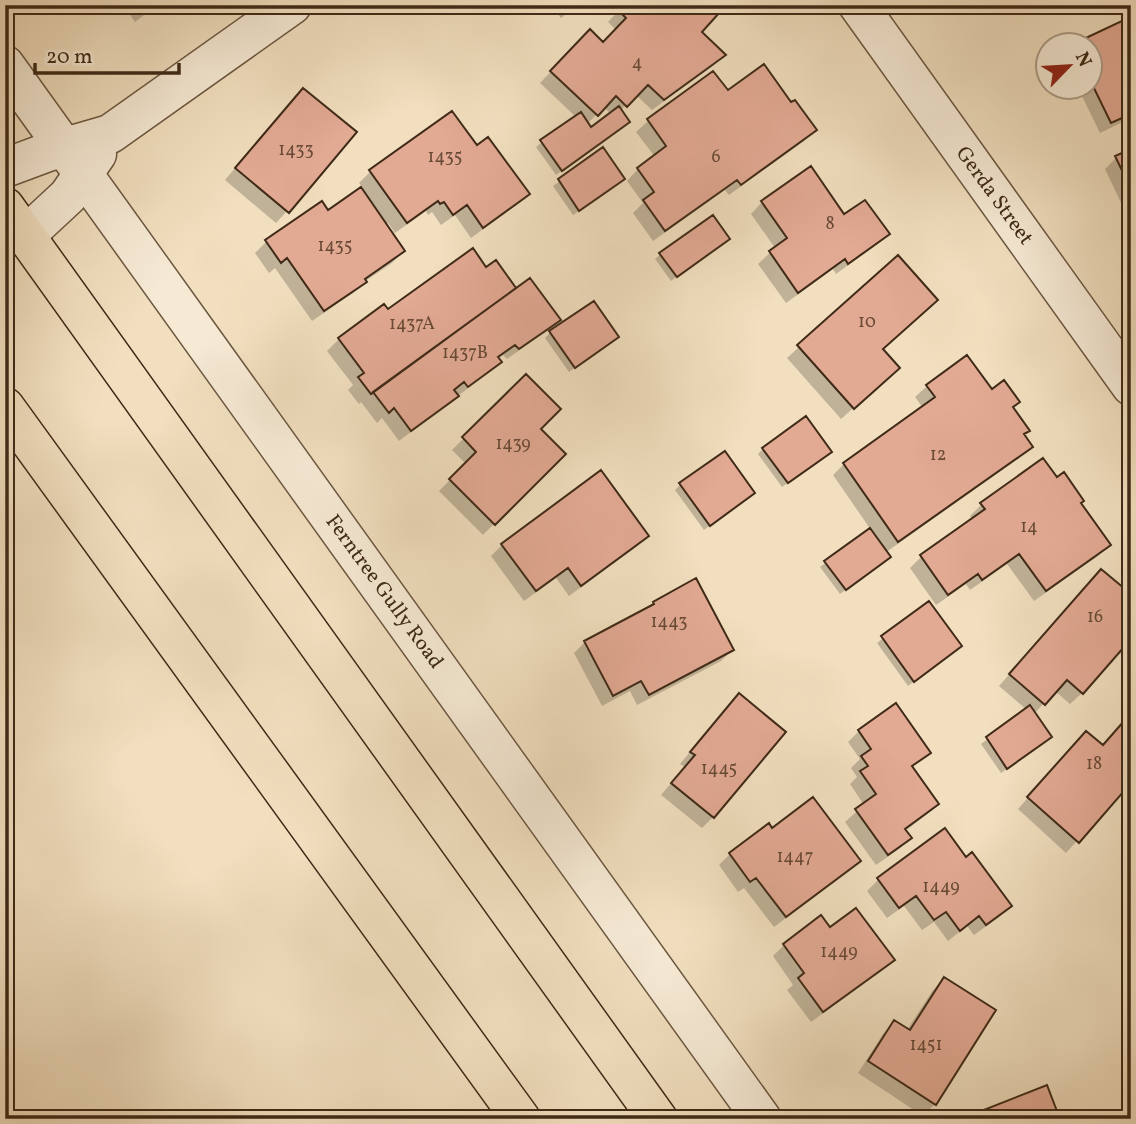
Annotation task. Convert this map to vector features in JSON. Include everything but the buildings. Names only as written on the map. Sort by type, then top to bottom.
[{"type":"main road","points":[[12,230],[658,1119]]},
{"type":"main road","points":[[5,407],[521,1119]]},
{"type":"street","points":[[5,168],[74,160],[292,5]]},
{"type":"street","name":"Gerda Street","points":[[858,5],[1131,386]]},
{"type":"street","name":"Ferntree Gully Road","points":[[5,65],[762,1119]]},
{"type":"street","points":[[12,230],[68,196],[74,160]]}]
